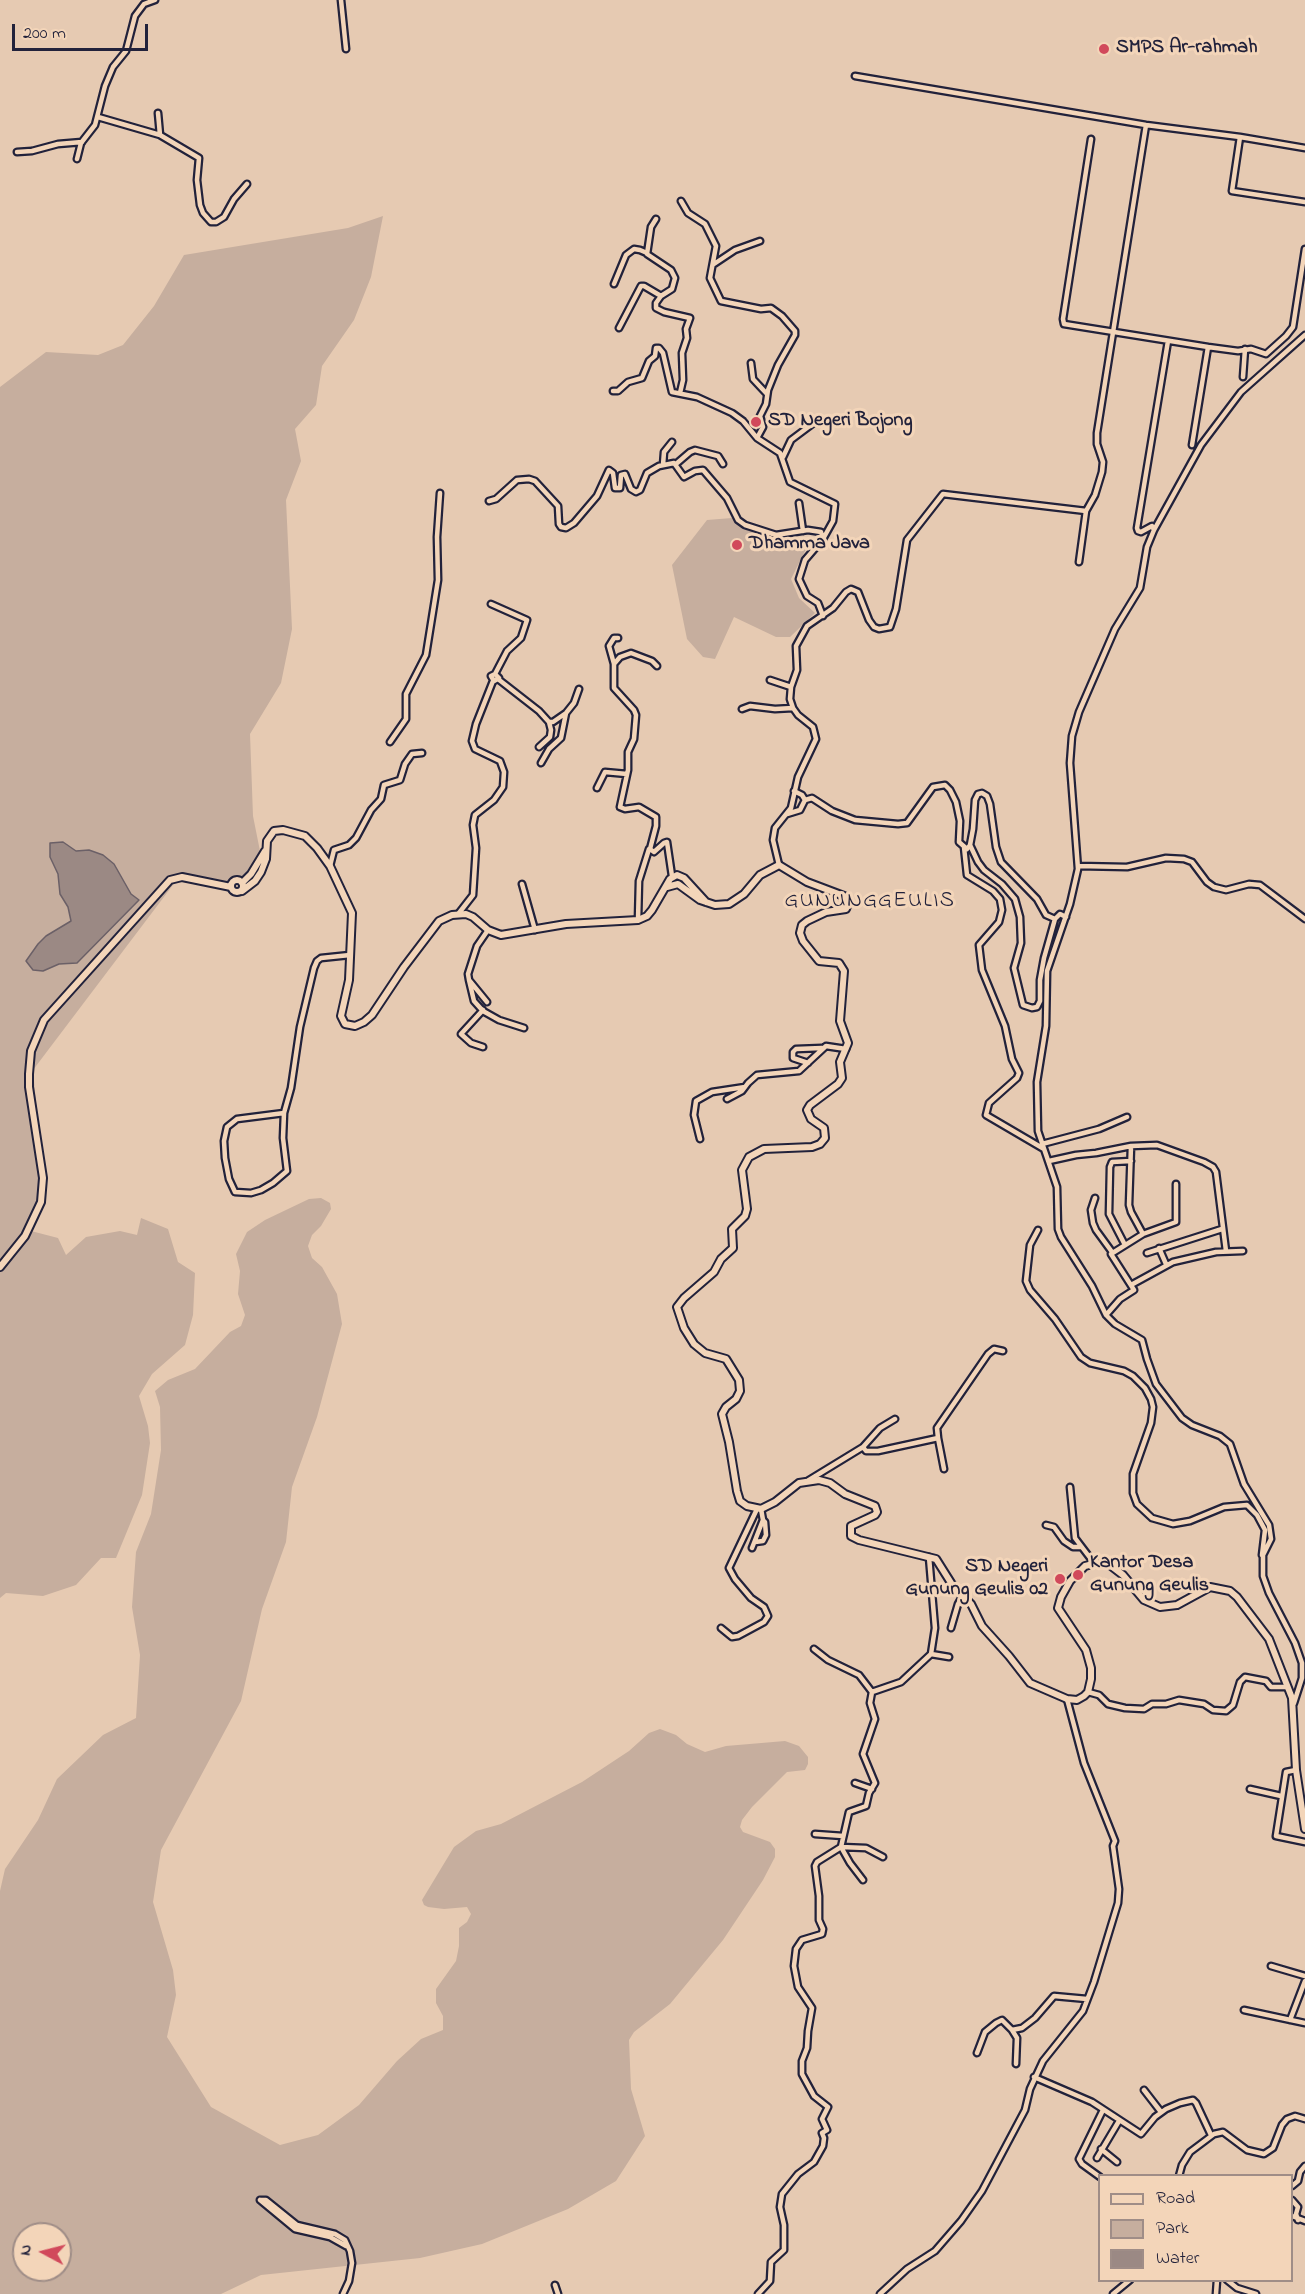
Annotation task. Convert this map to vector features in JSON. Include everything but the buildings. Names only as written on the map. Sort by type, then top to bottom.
[{"type":"main road","points":[[242,891],[242,882],[251,874],[272,833],[279,830],[287,831],[309,839],[330,866],[352,913],[349,980],[341,1016],[345,1024],[355,1026],[372,1015],[416,950],[439,921],[459,913],[473,917],[488,930],[508,935],[566,924],[638,920],[647,916],[672,876],[677,875],[685,878],[706,903]]},
{"type":"main road","points":[[0,1267],[25,1236],[41,1202],[43,1178],[28,1074],[32,1051],[44,1020],[170,880],[182,877],[231,887],[235,892],[242,891],[255,881],[261,872],[266,859],[265,850]]},
{"type":"main road","points":[[667,886],[680,885],[706,903],[729,904],[744,894],[760,875],[779,865],[807,882],[844,896],[849,901],[846,909],[826,912],[807,921],[802,925],[800,935],[819,961],[839,963],[843,967],[844,975],[840,1020],[848,1041],[840,1062],[841,1081],[808,1106],[807,1110],[811,1119],[824,1128],[824,1139],[812,1147],[764,1149],[749,1157],[742,1170],[747,1209],[745,1216],[732,1229],[733,1248],[721,1259],[714,1272],[677,1307],[684,1328],[694,1344],[705,1353],[726,1359],[739,1380],[740,1391],[722,1414],[737,1491],[743,1504],[759,1509],[775,1502],[799,1483],[809,1480],[830,1483],[845,1494],[875,1506],[877,1512],[875,1515],[851,1526],[850,1534],[853,1538],[937,1560],[953,1586],[971,1604],[982,1626],[1030,1683],[1067,1699],[1080,1699],[1088,1692],[1092,1673],[1089,1659],[1080,1639],[1061,1616],[1058,1608],[1061,1596],[1074,1574],[1085,1566],[1094,1563],[1112,1566],[1123,1575],[1142,1598],[1158,1606],[1177,1605],[1210,1587],[1230,1591],[1269,1639],[1294,1704],[1296,1770],[1305,1829]]},
{"type":"main road","points":[[231,887],[235,880],[242,882]]},
{"type":"street","points":[[77,159],[82,142],[95,125],[105,86],[113,67],[126,51],[135,16],[144,4],[155,0]]},
{"type":"street","points":[[340,0],[345,48]]},
{"type":"street","points":[[855,76],[1146,125],[1305,148]]},
{"type":"street","points":[[158,113],[160,135]]},
{"type":"street","points":[[98,117],[160,135],[199,158],[197,180],[200,205],[203,213],[211,222],[224,217],[234,199],[247,184]]},
{"type":"street","points":[[1079,562],[1086,511],[1095,495],[1102,472],[1103,462],[1097,433],[1146,125]]},
{"type":"street","points":[[1240,137],[1232,191],[1305,202]]},
{"type":"street","points":[[1091,139],[1063,321],[1066,324],[1208,347],[1254,349],[1263,354],[1269,353],[1293,327],[1305,249]]},
{"type":"street","points":[[17,152],[82,142]]},
{"type":"street","points":[[681,201],[688,213],[705,224],[714,241],[716,249],[710,278],[721,302],[761,309],[771,308],[782,316],[795,332],[774,372],[765,408],[760,416],[763,427],[757,438]]},
{"type":"street","points":[[647,254],[651,227],[656,219]]},
{"type":"street","points":[[714,264],[735,250],[760,241]]},
{"type":"street","points":[[614,284],[626,255],[634,249],[647,254],[674,274],[675,282],[672,289],[661,296],[656,305],[660,311],[690,317],[682,353],[683,380],[680,393]]},
{"type":"street","points":[[619,328],[640,286],[661,296]]},
{"type":"street","points":[[1262,1560],[1271,1539],[1270,1529],[1244,1484],[1230,1444],[1221,1436],[1184,1419],[1156,1384],[1146,1359],[1143,1340],[1115,1324],[1106,1315],[1092,1286],[1059,1233],[1058,1191],[1038,1131],[1037,1082],[1046,1026],[1046,976],[1075,889],[1078,866],[1070,770],[1072,736],[1079,712],[1115,629],[1140,588],[1147,547],[1178,483],[1206,437],[1240,392],[1305,334]]},
{"type":"street","points":[[1154,530],[1152,526],[1141,532],[1137,528],[1168,341]]},
{"type":"street","points":[[613,391],[618,391],[628,382],[642,378],[649,361],[655,356],[657,347],[660,348],[671,390],[674,393],[697,397],[737,417],[757,438],[783,457]]},
{"type":"street","points":[[1192,445],[1208,347]]},
{"type":"street","points":[[1243,377],[1245,350]]},
{"type":"street","points":[[1263,354],[1268,367]]},
{"type":"street","points":[[751,363],[753,378],[767,394]]},
{"type":"street","points":[[823,616],[818,603],[807,596],[799,579],[805,560],[823,539],[833,521],[835,504],[790,482],[785,473],[783,457],[791,440],[815,422],[828,420]]},
{"type":"street","points":[[663,465],[664,452],[672,442]]},
{"type":"street","points":[[489,501],[496,499],[516,480],[529,479],[535,481],[558,506],[561,526],[569,527],[599,494],[608,471],[613,473],[616,488],[620,488],[621,476],[624,474],[628,477],[632,491],[636,492],[640,490],[649,471],[663,465],[676,464],[695,450],[718,456],[723,464]]},
{"type":"street","points":[[676,464],[683,477],[697,471],[705,471],[727,498],[738,520],[745,525],[776,535],[803,531],[821,532],[823,539]]},
{"type":"street","points":[[390,742],[406,719],[406,694],[426,655],[438,580],[437,537],[440,493]]},
{"type":"street","points":[[787,814],[798,777],[816,742],[813,727],[793,708],[790,699],[796,670],[795,652],[800,636],[807,626],[838,604],[846,592],[853,589],[858,592],[874,627],[879,629],[890,627],[895,614],[907,540],[943,494],[1086,511]]},
{"type":"street","points":[[799,503],[803,531]]},
{"type":"street","points":[[459,913],[473,895],[476,848],[473,825],[475,815],[494,800],[503,787],[504,772],[500,760],[475,748],[472,741],[476,724],[496,680],[495,674],[507,651],[521,638],[527,620],[491,604]]},
{"type":"street","points":[[618,638],[612,639],[609,646],[614,664],[615,689],[636,715],[634,739],[628,752],[627,774],[620,807],[625,809],[639,807],[656,817],[650,849],[639,881],[638,920]]},
{"type":"street","points":[[614,664],[620,657],[631,653],[657,666]]},
{"type":"street","points":[[496,680],[549,722],[550,736],[539,747]]},
{"type":"street","points":[[770,680],[791,687]]},
{"type":"street","points":[[549,722],[553,722],[566,713],[574,703],[579,689]]},
{"type":"street","points":[[742,709],[750,706],[775,710],[793,708]]},
{"type":"street","points":[[541,763],[549,749],[561,738],[566,713]]},
{"type":"street","points":[[330,866],[333,850],[349,845],[356,838],[371,810],[381,799],[384,785],[400,780],[405,764],[412,754],[422,753]]},
{"type":"street","points":[[597,788],[605,772],[627,774]]},
{"type":"street","points":[[779,865],[773,833],[777,823],[787,814],[800,810],[805,800],[812,798],[832,811],[855,820],[898,824],[907,823],[933,787],[945,785],[956,802],[960,821],[959,842],[967,849],[970,845]]},
{"type":"street","points":[[794,790],[805,800]]},
{"type":"street","points":[[1056,919],[1046,915],[1037,899],[1001,862],[996,847],[990,804],[987,796],[982,793],[978,794],[975,800],[970,845],[984,870],[1002,884],[1015,899],[1020,917],[1021,943],[1014,968],[1023,1005],[1032,1008],[1036,1007],[1040,1001],[1040,980],[1044,958],[1056,919],[1060,914],[1066,917]]},
{"type":"street","points":[[650,849],[654,852],[664,843],[668,843],[672,876]]},
{"type":"street","points":[[964,847],[963,855],[967,874],[993,891],[1000,899],[1002,910],[999,922],[979,945],[982,970],[1005,1026],[1013,1061],[1019,1074],[990,1103],[986,1113],[988,1118],[1043,1146],[1100,1129],[1127,1117]]},
{"type":"street","points":[[1078,866],[1127,867],[1166,858],[1184,859],[1192,862],[1214,888],[1226,890],[1249,884],[1260,885],[1305,920]]},
{"type":"street","points":[[522,884],[535,930]]},
{"type":"street","points":[[488,930],[470,965],[469,980],[474,1001],[499,1020],[524,1028]]},
{"type":"street","points":[[284,1113],[237,1119],[227,1127],[224,1141],[225,1158],[229,1179],[235,1192],[261,1191],[287,1171],[283,1138],[284,1113],[291,1088],[302,1017],[316,963],[324,957],[350,955]]},
{"type":"street","points":[[469,980],[487,1002]]},
{"type":"street","points":[[483,1010],[462,1031],[461,1035],[483,1047]]},
{"type":"street","points":[[808,1063],[794,1058],[793,1052],[796,1049],[831,1046],[846,1049]]},
{"type":"street","points":[[728,1099],[757,1075],[799,1071],[822,1048]]},
{"type":"street","points":[[700,1139],[694,1115],[696,1101],[712,1092],[745,1087]]},
{"type":"street","points":[[1049,1161],[1131,1146],[1161,1146],[1197,1158],[1213,1167],[1217,1179],[1226,1251]]},
{"type":"street","points":[[1131,1146],[1129,1205],[1143,1234]]},
{"type":"street","points":[[1125,1245],[1109,1214],[1110,1167],[1112,1162],[1131,1161]]},
{"type":"street","points":[[1112,1252],[1143,1234],[1176,1222],[1176,1184]]},
{"type":"street","points":[[1095,1198],[1091,1210],[1093,1223],[1133,1291],[1120,1299],[1106,1315]]},
{"type":"street","points":[[1147,1253],[1222,1229]]},
{"type":"street","points":[[1038,1230],[1030,1245],[1026,1281],[1030,1290],[1055,1319],[1081,1358],[1133,1376],[1151,1399],[1153,1407],[1151,1423],[1133,1474],[1133,1493],[1137,1504],[1152,1518],[1173,1524],[1190,1521],[1224,1507],[1247,1505],[1257,1515],[1265,1530],[1261,1550],[1263,1576],[1302,1663],[1302,1678],[1294,1704]]},
{"type":"street","points":[[1159,1248],[1166,1264]]},
{"type":"street","points":[[1131,1285],[1166,1264],[1226,1251],[1243,1251]]},
{"type":"street","points":[[944,1469],[936,1428],[987,1354],[994,1349],[1003,1351]]},
{"type":"street","points":[[809,1480],[863,1447],[871,1436],[895,1419]]},
{"type":"street","points":[[863,1447],[866,1451],[878,1451],[938,1438]]},
{"type":"street","points":[[1070,1487],[1075,1538],[1094,1563]]},
{"type":"street","points":[[759,1509],[765,1522],[766,1535],[763,1541],[754,1545],[763,1520]]},
{"type":"street","points":[[721,1628],[732,1637],[738,1636],[764,1622],[768,1616],[764,1607],[751,1598],[729,1568],[759,1509]]},
{"type":"street","points":[[1046,1525],[1054,1527],[1064,1541],[1073,1547],[1081,1547]]},
{"type":"street","points":[[759,1529],[766,1535]]},
{"type":"street","points":[[872,1692],[901,1682],[931,1654],[935,1642],[935,1613],[929,1557]]},
{"type":"street","points":[[951,1628],[963,1595]]},
{"type":"street","points":[[814,1649],[828,1660],[859,1675],[872,1692],[870,1703],[875,1719],[863,1754],[875,1779],[866,1806],[849,1812],[841,1847],[863,1880]]},
{"type":"street","points":[[931,1654],[949,1657]]},
{"type":"street","points":[[1088,1692],[1099,1695],[1108,1704],[1125,1708],[1144,1708],[1152,1704],[1166,1704],[1179,1700],[1204,1704],[1213,1710],[1226,1711],[1233,1705],[1240,1682],[1245,1677],[1266,1681],[1271,1687],[1287,1687]]},
{"type":"street","points":[[880,2294],[907,2269],[932,2254],[965,2216],[984,2188],[1027,2105],[1035,2077],[1048,2053],[1083,2011],[1115,1916],[1119,1889],[1114,1857],[1115,1841],[1084,1763],[1067,1699]]},
{"type":"street","points":[[1296,1770],[1286,1772],[1276,1836],[1305,1842]]},
{"type":"street","points":[[855,1783],[872,1790]]},
{"type":"street","points":[[1250,1789],[1281,1796]]},
{"type":"street","points":[[815,1834],[843,1836]]},
{"type":"street","points":[[758,2294],[770,2281],[771,2262],[784,2250],[784,2225],[780,2207],[782,2194],[798,2174],[814,2162],[823,2146],[822,2133],[827,2130],[822,2119],[828,2107],[814,2096],[802,2074],[802,2061],[807,2049],[812,2008],[798,1987],[794,1959],[798,1944],[802,1940],[822,1934],[815,1866],[817,1862],[841,1847],[866,1848],[883,1857]]},
{"type":"street","points":[[1271,1966],[1305,1976]]},
{"type":"street","points":[[1290,2020],[1305,1981]]},
{"type":"street","points":[[1012,2030],[1027,2025],[1054,1996],[1087,1999]]},
{"type":"street","points":[[1244,2010],[1305,2023]]},
{"type":"street","points":[[977,2052],[985,2032],[990,2026],[1002,2020],[1012,2030],[1017,2040],[1016,2064]]},
{"type":"street","points":[[1035,2077],[1092,2102],[1141,2134],[1161,2112],[1193,2100],[1211,2135]]},
{"type":"street","points":[[1144,2090],[1161,2112]]},
{"type":"street","points":[[1098,2175],[1079,2159],[1103,2110]]},
{"type":"street","points":[[1179,2174],[1190,2152],[1211,2135],[1223,2132],[1247,2150],[1264,2154],[1273,2148],[1282,2125],[1287,2119],[1295,2116],[1305,2119]]},
{"type":"street","points":[[1097,2158],[1119,2121]]},
{"type":"street","points":[[1101,2149],[1117,2162]]},
{"type":"street","points":[[1293,2185],[1298,2181],[1301,2170],[1305,2166]]},
{"type":"street","points":[[343,2294],[351,2274],[352,2258],[348,2247],[341,2237],[297,2225],[266,2200],[260,2200],[295,2229],[330,2237],[348,2247]]},
{"type":"street","points":[[1293,2201],[1298,2206],[1296,2214],[1298,2220]]},
{"type":"street","points":[[1293,2217],[1305,2221]]},
{"type":"street","points":[[1113,2294],[1128,2282]]},
{"type":"street","points":[[1230,2282],[1237,2288],[1256,2294]]},
{"type":"street","points":[[555,2286],[558,2294]]},
{"type":"green space","points":[[383,216],[371,277],[354,320],[322,366],[316,405],[295,429],[301,461],[286,500],[292,629],[281,683],[250,734],[253,816],[262,861],[255,877],[228,884],[179,877],[33,1070],[45,1201],[31,1231],[58,1238],[66,1255],[86,1237],[120,1231],[137,1235],[141,1218],[168,1229],[178,1262],[195,1273],[193,1315],[185,1345],[152,1374],[139,1396],[148,1426],[150,1443],[142,1495],[116,1558],[101,1558],[76,1585],[43,1596],[6,1593],[0,1598],[0,387],[46,352],[98,355],[123,345],[154,306],[184,255],[348,228]]},
{"type":"green space","points":[[732,518],[760,530],[808,545],[791,579],[799,598],[815,613],[790,637],[776,637],[734,617],[715,659],[703,657],[687,639],[672,565],[707,520]]},
{"type":"green space","points":[[321,1198],[330,1203],[331,1209],[321,1226],[312,1235],[308,1246],[312,1258],[322,1267],[337,1294],[342,1324],[317,1417],[292,1487],[286,1542],[262,1609],[241,1701],[161,1850],[153,1902],[173,1970],[176,1995],[167,2037],[211,2107],[280,2145],[318,2135],[359,2105],[397,2061],[421,2039],[443,2030],[443,2016],[436,2003],[436,1989],[456,1961],[459,1928],[467,1922],[471,1914],[467,1907],[444,1909],[428,1907],[422,1900],[454,1847],[476,1831],[501,1824],[582,1782],[629,1751],[649,1733],[660,1729],[676,1735],[687,1744],[705,1752],[726,1746],[785,1741],[799,1746],[808,1757],[808,1764],[805,1770],[787,1772],[742,1820],[740,1827],[743,1832],[770,1842],[775,1849],[775,1857],[763,1880],[723,1940],[670,2004],[634,2032],[629,2040],[631,2089],[645,2136],[616,2181],[568,2209],[482,2244],[420,2258],[261,2275],[221,2294],[0,2294],[0,1891],[5,1869],[38,1820],[57,1779],[103,1735],[136,1718],[140,1655],[132,1607],[136,1552],[151,1514],[161,1450],[160,1407],[155,1391],[168,1380],[195,1369],[230,1332],[241,1326],[245,1315],[238,1294],[240,1271],[236,1254],[247,1232],[265,1220],[309,1199]]},
{"type":"water","points":[[63,842],[76,851],[89,850],[103,855],[114,864],[131,894],[139,900],[77,963],[59,964],[43,971],[33,970],[26,961],[38,944],[46,936],[71,921],[68,907],[60,894],[58,874],[50,857],[50,843]]},
{"type":"place","name":"SMPS Ar-rahmah","points":[[1104,49]]},
{"type":"place","name":"SD Negeri Bojong","points":[[756,422]]},
{"type":"place","name":"Dhamma Java","points":[[737,545]]},
{"type":"place","name":"Kantor Desa Gunung Geulis","points":[[1078,1575]]},
{"type":"place","name":"SD Negeri Gunung Geulis 02","points":[[1060,1579]]},
{"type":"district","name":"GUNUNGGEULIS","points":[[870,902]]}]
